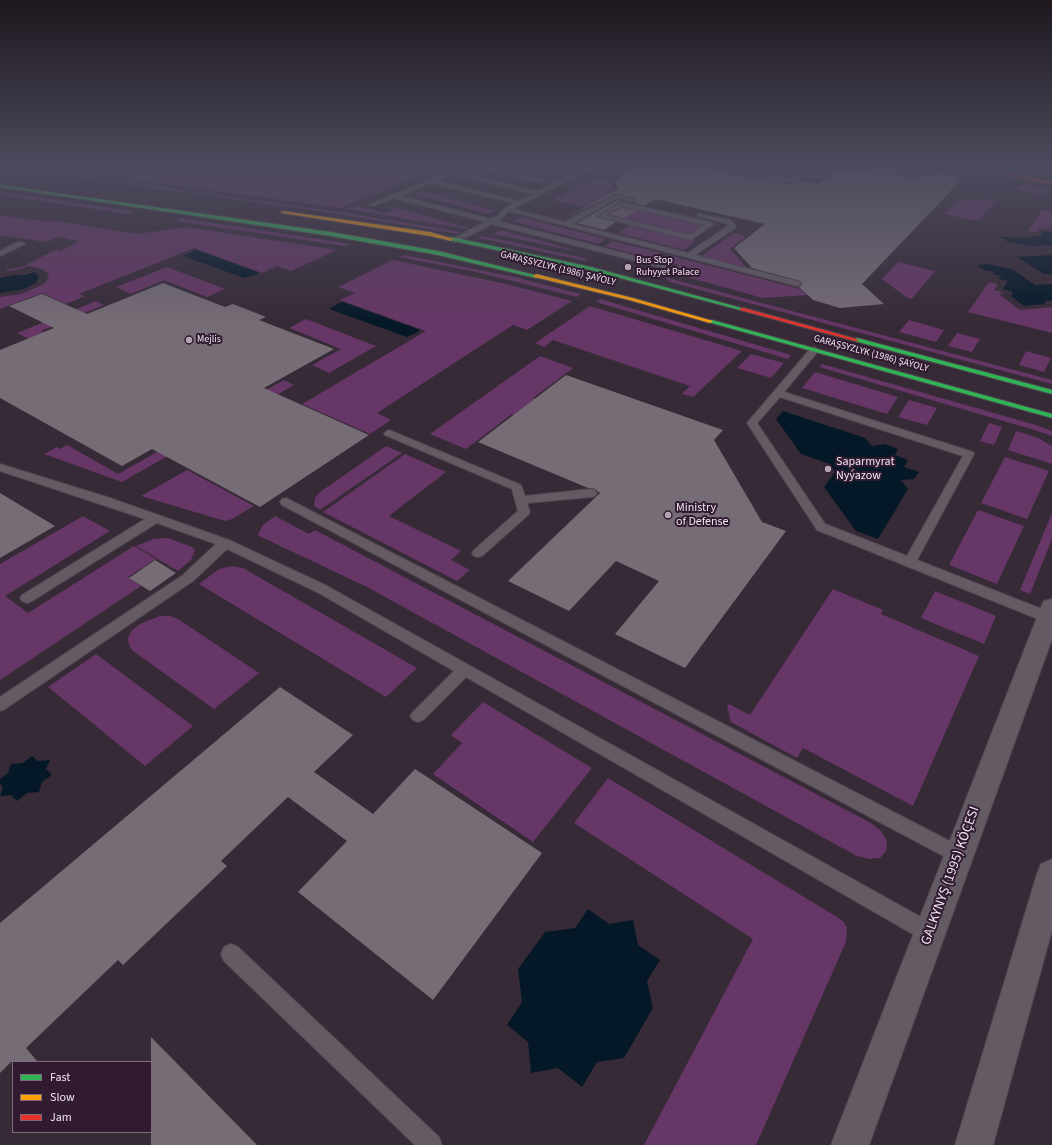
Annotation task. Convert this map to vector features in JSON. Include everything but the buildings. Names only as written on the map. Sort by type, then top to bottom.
[{"type":"main road","name":"GARAŞSYZLYK (1986) ŞAÝOLY","points":[[231,219],[331,234],[438,253],[536,274],[600,291],[1052,392]]},
{"type":"main road","name":"GARAŞSYZLYK (1986) ŞAÝOLY","points":[[333,219],[416,232],[457,240],[626,278],[808,337],[814,350],[1052,416]]},
{"type":"main road","points":[[438,253],[457,240]]},
{"type":"main road","points":[[600,291],[626,278]]},
{"type":"street","name":"GALKYNYŞ (1995) KÖÇESI","points":[[850,1145],[1050,612]]},
{"type":"street","points":[[974,1145],[1052,874]]},
{"type":"lane","points":[[482,219],[667,267]]},
{"type":"lane","points":[[457,240],[497,219]]},
{"type":"lane","points":[[551,219],[566,224],[616,228],[690,238],[710,224],[690,219]]},
{"type":"lane","points":[[566,224],[574,219]]},
{"type":"lane","points":[[605,219],[616,228],[689,256],[797,284]]},
{"type":"lane","points":[[689,256],[732,226],[728,221],[721,219]]},
{"type":"lane","points":[[0,254],[21,244]]},
{"type":"lane","points":[[814,350],[752,423],[821,527],[910,562],[1050,612]]},
{"type":"lane","points":[[778,393],[968,454],[910,562]]},
{"type":"lane","points":[[389,433],[517,487],[524,512],[478,553]]},
{"type":"lane","points":[[0,467],[156,518],[225,544],[322,589],[930,933]]},
{"type":"lane","points":[[521,500],[590,493]]},
{"type":"lane","points":[[286,502],[959,855]]},
{"type":"lane","points":[[27,598],[156,518]]},
{"type":"lane","points":[[0,705],[188,578],[225,544]]},
{"type":"lane","points":[[418,716],[465,669]]},
{"type":"lane","points":[[231,954],[431,1145]]},
{"type":"shaded area","points":[[0,219],[30,219],[56,221],[138,234],[187,227],[337,250],[291,271],[277,266],[262,273],[194,248],[79,294],[85,296],[66,304],[42,293],[0,309],[0,297],[21,294],[45,283],[49,277],[47,272],[39,268],[27,266],[22,269],[7,271],[7,269],[22,267],[55,250],[60,251],[79,241],[58,237],[46,242],[0,235]]},
{"type":"shaded area","points":[[178,219],[189,219],[351,244],[345,246],[176,221]]},
{"type":"shaded area","points":[[371,219],[386,219],[461,232],[458,234]]},
{"type":"shaded area","points":[[410,219],[438,219],[469,228],[467,229]]},
{"type":"shaded area","points":[[515,219],[530,219],[606,239],[599,244],[512,221]]},
{"type":"shaded area","points":[[623,219],[682,219],[705,225],[689,236]]},
{"type":"shaded area","points":[[1036,219],[1052,219],[1052,227],[1048,227],[1046,229],[1039,228],[1036,232],[1028,231]]},
{"type":"shaded area","points":[[631,225],[696,241],[684,250],[618,233]]},
{"type":"shaded area","points":[[500,230],[571,249],[569,250],[493,234]]},
{"type":"shaded area","points":[[733,233],[746,236],[730,249],[747,268],[702,256]]},
{"type":"shaded area","points":[[481,236],[588,259],[585,261],[479,238]]},
{"type":"shaded area","points":[[613,241],[661,253],[653,259],[605,246]]},
{"type":"shaded area","points":[[404,255],[515,277],[581,294],[577,297],[472,271],[399,257]]},
{"type":"shaded area","points":[[668,255],[801,289],[807,295],[763,298],[669,272],[679,265],[661,260]]},
{"type":"shaded area","points":[[393,260],[506,284],[572,301],[527,330],[513,325],[377,413],[391,420],[370,434],[302,404],[426,331],[340,300],[355,293],[338,287]]},
{"type":"shaded area","points":[[898,262],[935,271],[912,299],[906,297],[882,279]]},
{"type":"shaded area","points":[[167,267],[225,289],[207,297],[164,280],[131,294],[116,287]]},
{"type":"shaded area","points":[[664,277],[1052,380],[1052,384],[670,282]]},
{"type":"shaded area","points":[[989,282],[998,284],[994,290],[1002,292],[1000,295],[1020,310],[1052,307],[1052,333],[968,312]]},
{"type":"shaded area","points":[[600,299],[791,355],[788,359],[596,302]]},
{"type":"shaded area","points":[[96,301],[104,305],[41,331],[52,337],[37,343],[17,333]]},
{"type":"shaded area","points":[[590,306],[742,351],[693,397],[682,394],[690,386],[553,340],[544,347],[535,343]]},
{"type":"shaded area","points":[[306,319],[376,346],[329,373],[312,365],[341,349],[289,328]]},
{"type":"shaded area","points":[[909,320],[944,330],[936,342],[899,332]]},
{"type":"shaded area","points":[[957,333],[980,339],[972,352],[948,346]]},
{"type":"shaded area","points":[[1026,351],[1051,358],[1044,372],[1019,365]]},
{"type":"shaded area","points":[[751,354],[784,363],[771,378],[737,368]]},
{"type":"shaded area","points":[[540,356],[573,368],[533,398],[589,419],[569,436],[512,414],[466,449],[430,434]]},
{"type":"shaded area","points":[[822,364],[1036,425],[1052,431],[1052,436],[819,367]]},
{"type":"shaded area","points":[[815,372],[898,397],[887,414],[802,388]]},
{"type":"shaded area","points":[[284,380],[294,385],[261,404],[250,399]]},
{"type":"shaded area","points":[[909,400],[937,408],[927,425],[898,417]]},
{"type":"shaded area","points":[[989,423],[1002,427],[994,445],[980,441]]},
{"type":"shaded area","points":[[1016,431],[1038,438],[1052,446],[1052,464],[1008,450]]},
{"type":"shaded area","points":[[187,435],[196,440],[122,482],[44,454],[57,447],[60,449],[67,445],[118,474]]},
{"type":"shaded area","points":[[386,446],[402,453],[320,510],[314,506],[315,498],[320,492]]},
{"type":"shaded area","points":[[405,454],[446,472],[389,516],[461,551],[451,560],[470,570],[457,581],[323,512]]},
{"type":"shaded area","points":[[1005,457],[1049,471],[1027,519],[981,503]]},
{"type":"shaded area","points":[[187,470],[254,506],[232,519],[225,521],[141,496]]},
{"type":"shaded area","points":[[978,510],[1024,526],[997,584],[949,565]]},
{"type":"shaded area","points":[[1052,513],[1052,539],[1030,594],[1020,590]]},
{"type":"shaded area","points":[[83,516],[110,531],[5,596],[28,613],[134,546],[156,559],[128,577],[141,586],[0,680],[0,564]]},
{"type":"shaded area","points":[[275,516],[309,534],[315,530],[871,823],[881,831],[887,841],[886,851],[880,858],[869,859],[857,856],[367,587],[259,536],[258,534],[263,525]]},
{"type":"shaded area","points":[[168,538],[192,547],[195,550],[191,560],[178,571],[136,546],[153,539]]},
{"type":"shaded area","points":[[232,566],[243,568],[417,668],[386,697],[199,584],[219,569]]},
{"type":"shaded area","points":[[833,589],[883,610],[881,614],[979,656],[913,806],[803,748],[797,758],[731,722],[727,706],[729,704],[750,715]]},
{"type":"shaded area","points":[[935,591],[996,616],[984,644],[921,618]]},
{"type":"shaded area","points":[[160,616],[170,616],[178,619],[259,673],[214,709],[133,651],[129,645],[128,638],[132,630],[140,624]]},
{"type":"shaded area","points":[[96,654],[193,726],[145,766],[48,687]]},
{"type":"shaded area","points":[[483,702],[592,768],[533,842],[433,774],[462,743],[451,735]]},
{"type":"shaded area","points":[[608,778],[837,917],[844,922],[847,928],[846,942],[756,1145],[644,1145],[753,939],[574,823]]},
{"type":"water","points":[[1044,231],[1052,233],[1052,245],[1031,246],[1008,242],[1001,237],[1040,237]]},
{"type":"water","points":[[196,250],[258,272],[258,274],[244,278],[183,256]]},
{"type":"water","points":[[1052,255],[1052,274],[1044,274],[1017,257]]},
{"type":"water","points":[[988,264],[1012,269],[1035,285],[1052,284],[1052,301],[1047,300],[1044,304],[1024,306],[1011,296],[1013,292],[1003,289],[1008,281],[999,279],[1001,276],[993,274],[994,272],[984,270],[977,265]]},
{"type":"water","points":[[34,272],[39,276],[36,283],[23,289],[0,293],[0,278],[14,275],[25,275]]},
{"type":"water","points":[[343,302],[420,331],[407,337],[329,309]]},
{"type":"water","points":[[783,411],[865,438],[872,446],[885,444],[898,449],[895,455],[908,460],[904,467],[919,472],[914,479],[901,480],[908,489],[878,539],[856,531],[824,487],[835,472],[830,464],[801,454],[776,419]]},
{"type":"water","points":[[32,756],[38,761],[50,760],[46,769],[52,775],[42,782],[39,792],[27,793],[17,801],[11,795],[0,796],[3,787],[0,784],[0,779],[8,773],[11,764],[23,763]]},
{"type":"water","points":[[588,909],[609,924],[633,920],[638,945],[660,960],[647,981],[653,1008],[624,1058],[597,1062],[582,1087],[558,1068],[531,1073],[528,1042],[507,1025],[522,1002],[518,969],[545,932],[575,928]]},
{"type":"traffic: fast","points":[[231,219],[331,234],[438,253],[536,276]]},
{"type":"traffic: fast","points":[[451,239],[591,269],[742,309]]},
{"type":"traffic: fast","points":[[710,321],[1052,416]]},
{"type":"traffic: fast","points":[[857,340],[1052,392]]},
{"type":"traffic: slow","points":[[333,219],[430,234],[451,239]]},
{"type":"traffic: slow","points":[[536,276],[631,299],[710,321]]},
{"type":"traffic: jam","points":[[742,309],[857,340]]},
{"type":"place","name":"Bus Stop Ruhyyet Palace","points":[[628,267]]},
{"type":"place","name":"Mejlis","points":[[189,340]]},
{"type":"place","name":"Saparmyrat Nyýazow","points":[[828,469]]},
{"type":"place","name":"Ministry of Defense","points":[[668,515]]}]
